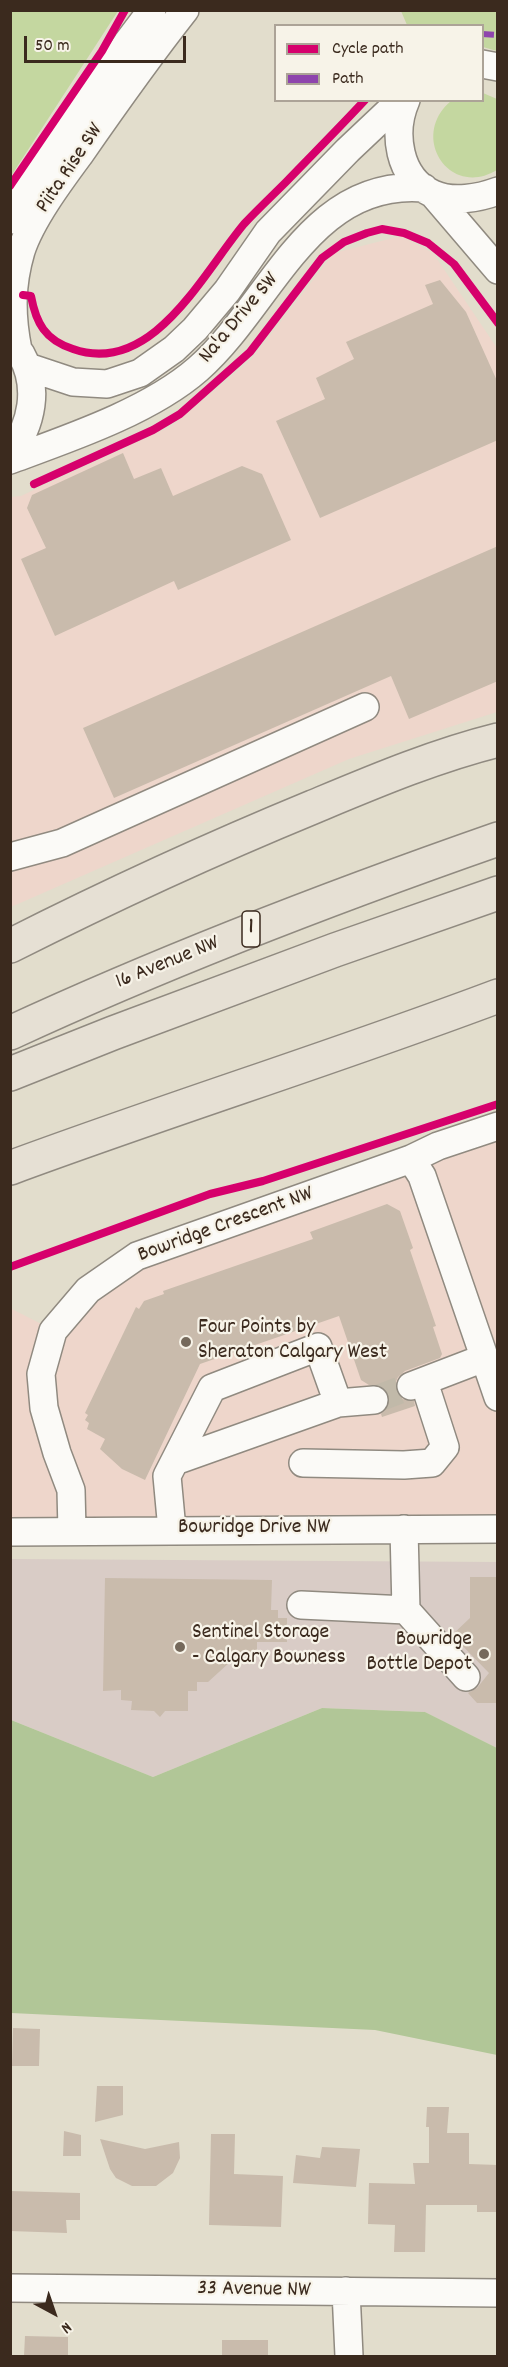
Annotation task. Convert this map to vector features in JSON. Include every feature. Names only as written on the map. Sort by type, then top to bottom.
[{"type":"highway","points":[[10,946],[259,829],[420,765],[498,740]]},
{"type":"highway","name":"16 Avenue NW","points":[[10,1033],[146,972],[273,921],[498,839]]},
{"type":"highway","name":"16 Avenue NW","points":[[10,1074],[279,971],[498,893]]},
{"type":"highway","points":[[10,1168],[135,1122],[390,1036],[498,996]]},
{"type":"street","points":[[127,43],[128,10]]},
{"type":"street","name":"Piita Rise SW","points":[[10,220],[26,191],[152,10]]},
{"type":"street","name":"Piita Rise SW","points":[[10,454],[20,441],[30,415],[32,399],[12,322],[11,296],[21,249],[47,199],[143,64],[186,10]]},
{"type":"street","name":"Na'a Drive SW","points":[[19,354],[73,382],[107,384],[140,373],[174,349],[195,329],[226,291],[268,232],[348,150],[399,102]]},
{"type":"street","points":[[405,102],[398,123],[400,151],[414,177],[498,270]]},
{"type":"street","name":"Na'a Drive SW","points":[[10,460],[70,438],[144,405],[196,371],[247,314],[294,252],[340,208],[386,188],[405,186],[459,199],[498,191]]},
{"type":"street","points":[[10,857],[62,843],[365,707]]},
{"type":"street","name":"Bowridge Crescent NW","points":[[72,1531],[71,1490],[44,1408],[41,1374],[53,1330],[88,1290],[137,1256],[498,1126]]},
{"type":"street","points":[[411,1159],[422,1176],[498,1397]]},
{"type":"street","points":[[172,1530],[167,1476],[212,1388],[318,1347],[338,1403]]},
{"type":"street","points":[[303,1463],[404,1465],[432,1462],[445,1447],[417,1384],[484,1358]]},
{"type":"street","points":[[175,1461],[338,1403],[374,1400]]},
{"type":"street","points":[[404,1529],[406,1610],[466,1677]]},
{"type":"street","name":"Bowridge Drive NW","points":[[10,1532],[498,1529]]},
{"type":"street","points":[[301,1605],[406,1610]]},
{"type":"street","name":"33 Avenue NW","points":[[10,2288],[498,2293]]},
{"type":"street","points":[[346,2292],[349,2356]]},
{"type":"shaded area","points":[[401,236],[433,253],[497,348],[497,712],[349,759],[11,907],[11,497],[21,496],[172,426],[251,360],[334,253]]},
{"type":"shaded area","points":[[497,1135],[497,1529],[11,1532],[10,1308],[53,1330],[137,1256]]},
{"type":"shaded area","points":[[10,1559],[497,1562],[497,1748],[425,1712],[322,1708],[153,1777],[11,1720]]},
{"type":"green space","points":[[10,11],[118,11],[11,176]]},
{"type":"green space","points":[[401,11],[497,11],[497,51],[484,47],[484,24],[407,24]]},
{"type":"green space","points":[[484,93],[497,99],[497,170],[480,177],[464,176],[450,170],[440,160],[434,146],[434,131],[439,115],[450,102],[484,102]]},
{"type":"green space","points":[[322,1708],[425,1712],[497,1748],[497,2055],[375,2030],[11,2013],[11,1720],[153,1777]]},
{"type":"building","points":[[440,280],[466,312],[498,383],[498,440],[320,518],[276,421],[325,399],[316,378],[354,359],[346,342],[433,304],[425,285]]},
{"type":"building","points":[[123,453],[134,479],[161,468],[173,496],[242,466],[262,474],[291,540],[178,590],[174,581],[55,636],[21,559],[46,548],[27,508],[32,495]]},
{"type":"building","points":[[498,546],[498,681],[409,719],[391,676],[114,798],[83,728]]},
{"type":"building","name":"Four Points by Sheraton Calgary West","points":[[387,1204],[400,1211],[413,1248],[410,1250],[436,1326],[433,1327],[442,1354],[440,1358],[405,1371],[398,1377],[395,1384],[397,1392],[402,1399],[414,1401],[415,1406],[382,1417],[381,1414],[388,1406],[390,1399],[387,1392],[380,1386],[369,1385],[361,1380],[339,1316],[200,1364],[145,1480],[122,1469],[100,1449],[105,1439],[87,1429],[89,1423],[85,1420],[88,1415],[85,1413],[136,1307],[139,1309],[144,1301],[164,1294],[163,1291],[313,1239],[310,1232]]},
{"type":"building","name":"Bowridge Bottle Depot","points":[[470,1577],[498,1577],[498,1703],[477,1703],[468,1693],[477,1688],[489,1673],[452,1635],[470,1618]]},
{"type":"building","name":"Sentinel Storage - Calgary Bowness","points":[[105,1578],[272,1580],[271,1610],[278,1610],[278,1618],[287,1618],[287,1642],[257,1642],[257,1652],[237,1652],[237,1662],[230,1662],[208,1682],[197,1682],[197,1691],[188,1691],[188,1711],[165,1711],[160,1717],[154,1711],[131,1710],[132,1701],[121,1700],[121,1690],[103,1691]]},
{"type":"building","points":[[13,2028],[40,2029],[39,2066],[12,2066]]},
{"type":"building","points":[[97,2086],[123,2086],[123,2115],[95,2122]]},
{"type":"building","points":[[427,2107],[449,2107],[447,2133],[469,2133],[469,2164],[498,2165],[498,2212],[477,2212],[477,2205],[426,2205],[425,2252],[394,2252],[395,2225],[368,2224],[369,2183],[415,2184],[413,2163],[429,2163]]},
{"type":"building","points":[[64,2131],[81,2135],[81,2156],[63,2156]]},
{"type":"building","points":[[211,2134],[235,2134],[234,2174],[283,2176],[281,2227],[209,2225]]},
{"type":"building","points":[[100,2139],[145,2149],[179,2142],[180,2158],[173,2173],[156,2186],[132,2186],[116,2178],[110,2169]]},
{"type":"building","points":[[322,2147],[360,2149],[356,2187],[293,2183],[296,2155],[320,2158]]},
{"type":"building","points":[[10,2191],[80,2193],[80,2220],[66,2220],[67,2233],[10,2231]]},
{"type":"building","points":[[25,2336],[68,2337],[68,2356],[24,2356]]},
{"type":"building","points":[[222,2340],[268,2340],[268,2356],[222,2356]]},
{"type":"tunnel","points":[[374,1400],[411,1386]]},
{"type":"marked path","points":[[484,34],[498,35]]},
{"type":"cycle path","points":[[10,186],[102,51],[125,10]]},
{"type":"cycle path","points":[[23,295],[31,296],[43,329],[55,341],[73,349],[101,354],[127,348],[151,335],[193,292],[244,224],[363,102]]},
{"type":"cycle path","points":[[34,484],[153,430],[180,414],[250,352],[322,258],[344,242],[367,233],[382,229],[404,233],[428,243],[454,264],[498,323]]},
{"type":"cycle path","points":[[10,1267],[210,1194],[263,1181],[498,1104]]},
{"type":"place","name":"Four Points by Sheraton Calgary West","points":[[186,1342]]},
{"type":"place","name":"Sentinel Storage - Calgary Bowness","points":[[180,1647]]},
{"type":"place","name":"Bowridge Bottle Depot","points":[[484,1654]]}]
